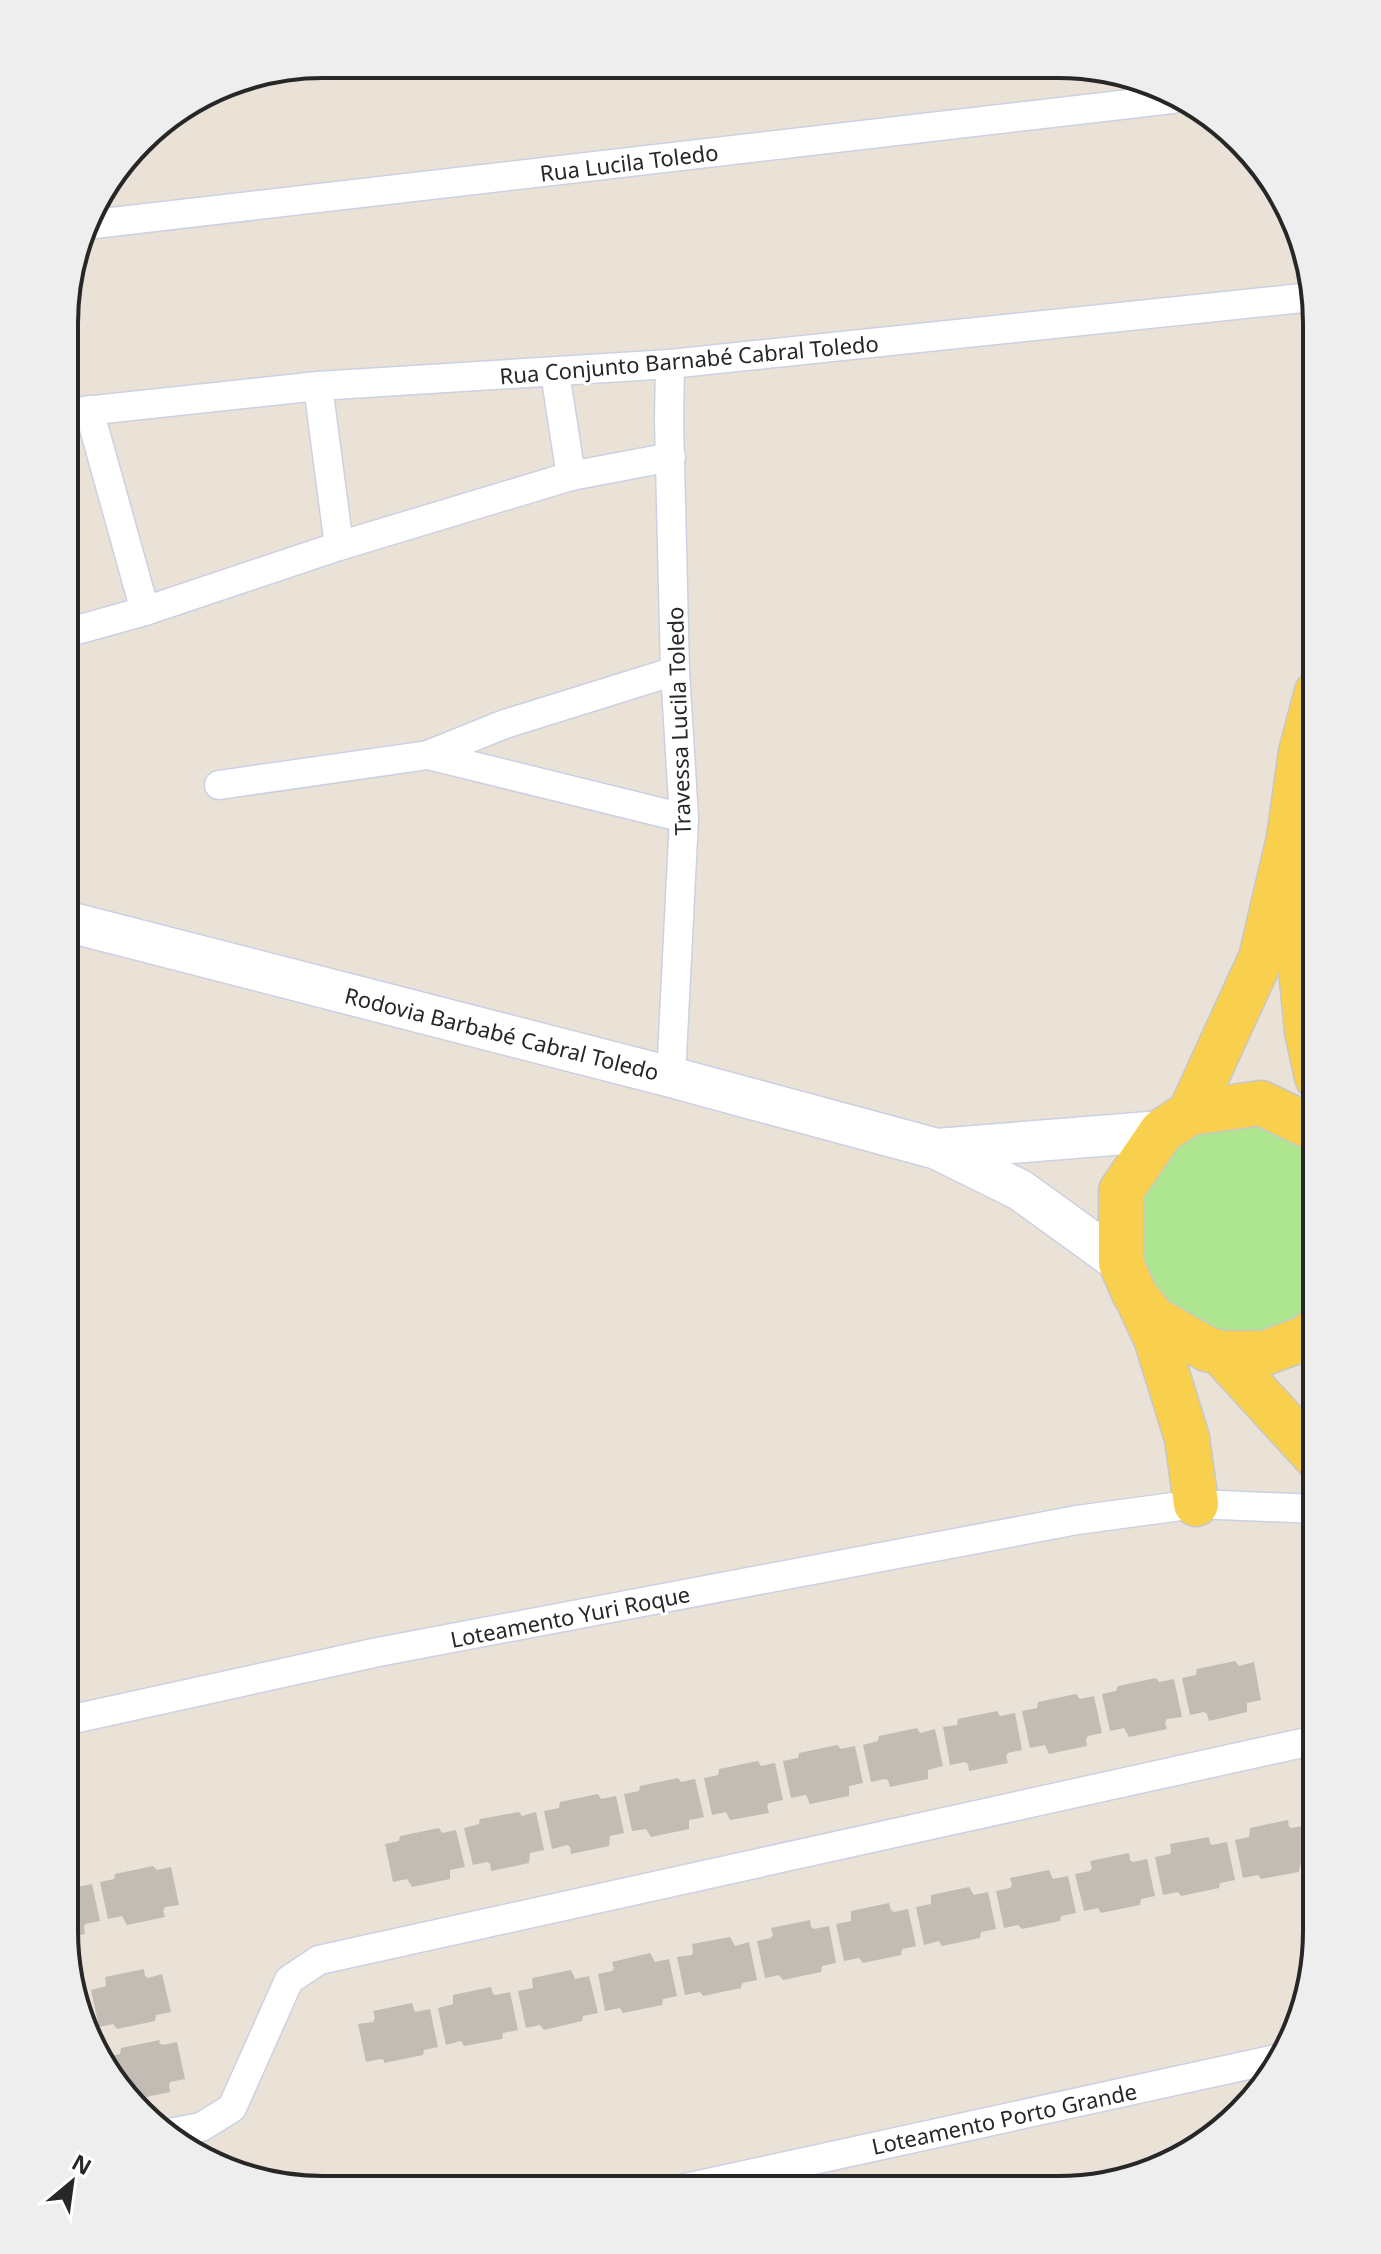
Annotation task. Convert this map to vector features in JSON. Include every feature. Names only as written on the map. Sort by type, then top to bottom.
[{"type":"main road","points":[[1196,1504],[1187,1438],[1156,1338],[1128,1279],[1121,1191],[1176,1122],[1261,958],[1289,838],[1303,745]]},
{"type":"main road","points":[[1289,838],[1303,952]]},
{"type":"main road","points":[[1176,1122],[1261,1103],[1303,1123]]},
{"type":"main road","points":[[1128,1279],[1154,1319],[1214,1351],[1302,1443]]},
{"type":"main road","points":[[1214,1351],[1265,1353],[1302,1339]]},
{"type":"main road","points":[[1187,1438],[1191,1386],[1214,1351]]},
{"type":"street","name":"Rua Lucila Toledo","points":[[100,223],[1159,101]]},
{"type":"street","name":"Rua Conjunto Barnabé Cabral Toledo","points":[[78,412],[318,386],[670,364],[1301,298]]},
{"type":"street","name":"Travessa Lucila Toledo","points":[[670,364],[675,671],[684,818],[671,1077]]},
{"type":"street","points":[[555,373],[571,476]]},
{"type":"street","points":[[318,386],[339,546]]},
{"type":"street","points":[[78,412],[145,611]]},
{"type":"street","points":[[78,630],[571,476],[671,457]]},
{"type":"street","points":[[219,785],[428,755],[505,724],[675,671]]},
{"type":"street","points":[[428,755],[684,818]]},
{"type":"street","name":"Rodovia Barbabé Cabral Toledo","points":[[78,924],[937,1149],[1020,1190],[1128,1279]]},
{"type":"street","name":"Rodovia Barbabé Cabral Toledo","points":[[937,1149],[1176,1122]]},
{"type":"street","name":"Loteamento Yuri Roque","points":[[78,1718],[378,1652],[1077,1520],[1196,1504],[1302,1508]]},
{"type":"street","points":[[182,2131],[201,2127],[232,2108],[289,1980],[319,1960],[1302,1743]]},
{"type":"street","name":"Loteamento Porto Grande","points":[[740,2176],[1265,2061]]},
{"type":"green space","points":[[1244,1115],[1302,1137],[1302,1325],[1282,1337],[1204,1336],[1144,1285],[1131,1208],[1171,1141]]},
{"type":"building","points":[[1235,1661],[1239,1666],[1254,1662],[1261,1700],[1247,1703],[1247,1712],[1209,1721],[1204,1712],[1190,1715],[1182,1678],[1196,1675],[1197,1669]]},
{"type":"building","points":[[1156,1678],[1159,1682],[1174,1679],[1182,1717],[1167,1719],[1167,1729],[1129,1737],[1124,1728],[1110,1731],[1102,1694],[1116,1691],[1118,1686]]},
{"type":"building","points":[[1076,1694],[1080,1699],[1094,1696],[1102,1733],[1088,1736],[1087,1746],[1049,1754],[1045,1745],[1030,1748],[1022,1711],[1037,1708],[1038,1702]]},
{"type":"building","points":[[997,1711],[1000,1716],[1015,1713],[1022,1750],[1008,1753],[1008,1763],[969,1771],[965,1762],[950,1765],[943,1727],[957,1725],[958,1719]]},
{"type":"building","points":[[917,1728],[920,1733],[935,1729],[943,1766],[928,1770],[928,1779],[890,1787],[885,1779],[871,1782],[863,1745],[878,1741],[879,1736]]},
{"type":"building","points":[[837,1745],[841,1749],[855,1746],[863,1783],[849,1786],[849,1796],[810,1804],[806,1795],[791,1798],[783,1761],[798,1758],[799,1753]]},
{"type":"building","points":[[758,1761],[761,1766],[775,1763],[783,1800],[769,1803],[769,1813],[730,1820],[726,1812],[712,1815],[704,1778],[718,1775],[719,1769]]},
{"type":"building","points":[[678,1778],[681,1782],[695,1779],[704,1817],[689,1820],[689,1829],[651,1837],[646,1829],[632,1831],[624,1794],[639,1791],[640,1786]]},
{"type":"building","points":[[598,1794],[601,1799],[616,1796],[624,1833],[610,1836],[609,1846],[571,1854],[567,1845],[552,1849],[544,1811],[559,1808],[560,1802]]},
{"type":"building","points":[[519,1812],[522,1816],[536,1812],[544,1850],[530,1853],[529,1863],[491,1871],[487,1862],[473,1865],[464,1828],[479,1824],[480,1819]]},
{"type":"building","points":[[1288,1820],[1289,1827],[1302,1826],[1302,1865],[1299,1872],[1261,1879],[1258,1875],[1243,1878],[1235,1840],[1249,1837],[1250,1828]]},
{"type":"building","points":[[439,1828],[442,1833],[456,1830],[465,1867],[450,1870],[450,1879],[412,1887],[407,1879],[393,1882],[385,1844],[399,1841],[400,1836]]},
{"type":"building","points":[[1209,1837],[1212,1845],[1227,1842],[1235,1880],[1220,1883],[1219,1888],[1181,1896],[1178,1892],[1163,1895],[1155,1857],[1170,1854],[1170,1844]]},
{"type":"building","points":[[1129,1853],[1133,1862],[1147,1859],[1155,1896],[1141,1899],[1140,1905],[1101,1913],[1098,1908],[1084,1911],[1075,1874],[1090,1871],[1090,1861]]},
{"type":"building","points":[[153,1866],[157,1870],[171,1867],[179,1905],[165,1907],[165,1917],[127,1925],[122,1916],[108,1919],[100,1882],[114,1879],[115,1874]]},
{"type":"building","points":[[1049,1870],[1053,1879],[1068,1876],[1076,1913],[1061,1916],[1060,1921],[1022,1929],[1018,1925],[1004,1928],[996,1891],[1010,1888],[1010,1878]]},
{"type":"building","points":[[92,1884],[100,1921],[85,1924],[85,1934],[78,1935],[78,1887]]},
{"type":"building","points":[[969,1887],[974,1895],[988,1892],[996,1929],[981,1932],[980,1938],[942,1946],[939,1941],[924,1945],[916,1907],[931,1904],[931,1895]]},
{"type":"building","points":[[889,1903],[894,1912],[908,1909],[916,1946],[902,1949],[901,1955],[863,1963],[859,1958],[844,1961],[836,1924],[851,1921],[851,1911]]},
{"type":"building","points":[[810,1920],[814,1929],[829,1926],[836,1963],[822,1966],[821,1972],[783,1980],[779,1975],[765,1978],[757,1941],[771,1938],[771,1928]]},
{"type":"building","points":[[730,1937],[735,1946],[749,1942],[757,1980],[742,1983],[741,1988],[703,1996],[700,1992],[685,1995],[677,1957],[692,1955],[692,1944]]},
{"type":"building","points":[[650,1953],[655,1962],[669,1959],[677,1996],[663,1999],[662,2005],[623,2013],[620,2008],[605,2011],[598,1974],[612,1971],[612,1962]]},
{"type":"building","points":[[144,1969],[148,1978],[162,1974],[171,2012],[156,2015],[155,2021],[117,2029],[113,2024],[99,2027],[91,1990],[106,1986],[105,1977]]},
{"type":"building","points":[[571,1970],[575,1979],[589,1976],[598,2013],[583,2016],[582,2021],[544,2030],[540,2025],[526,2028],[518,1991],[533,1988],[532,1978]]},
{"type":"building","points":[[491,1987],[495,1995],[510,1992],[518,2030],[503,2033],[502,2039],[464,2046],[461,2041],[446,2045],[438,2008],[453,2004],[453,1995]]},
{"type":"building","points":[[412,2003],[415,2012],[430,2009],[438,2047],[424,2050],[423,2055],[384,2063],[381,2059],[366,2062],[358,2024],[373,2022],[373,2011]]},
{"type":"building","points":[[160,2040],[159,2043],[163,2045],[177,2042],[185,2079],[170,2082],[170,2092],[144,2097],[112,2056],[120,2054],[121,2048]]}]
